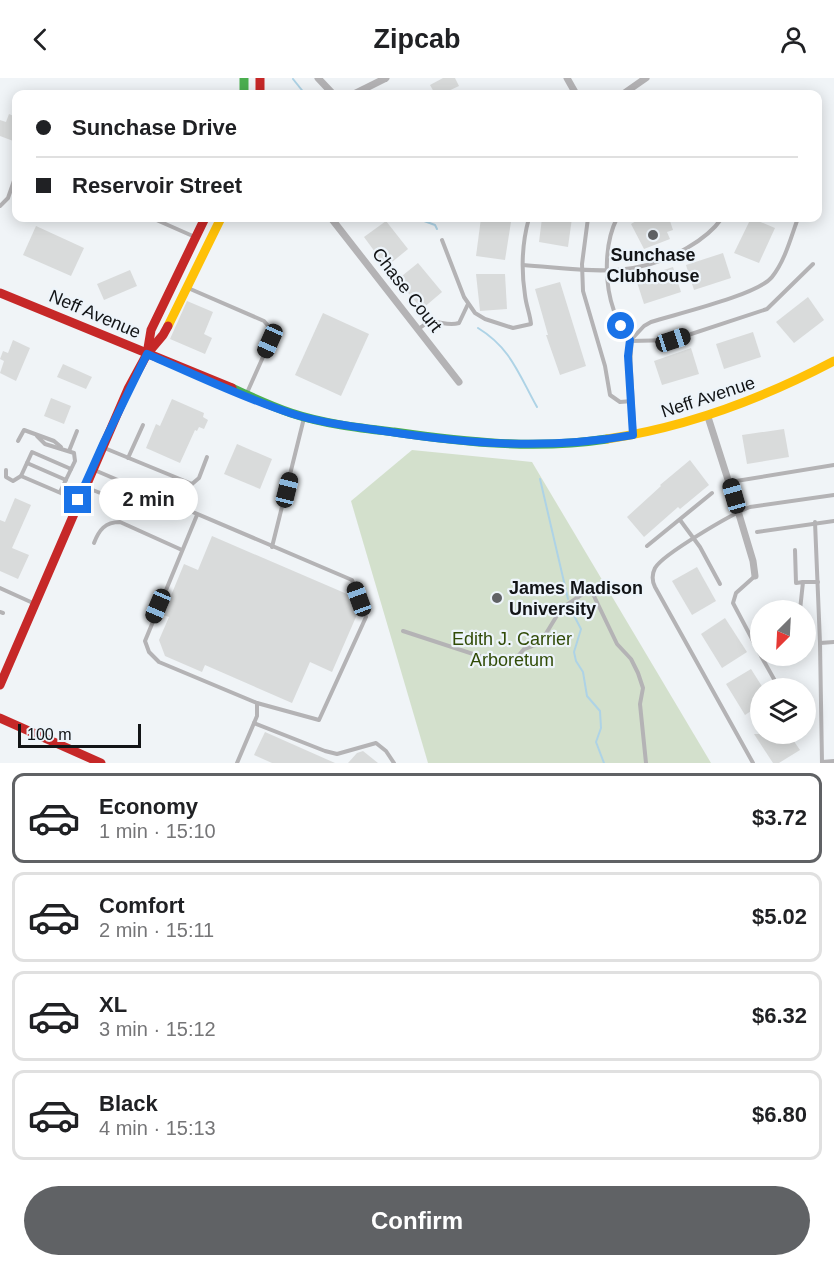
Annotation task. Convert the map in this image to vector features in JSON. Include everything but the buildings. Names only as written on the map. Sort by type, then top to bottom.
[{"type":"main road","points":[[147,354],[151,330],[203,222]]},
{"type":"main road","points":[[0,685],[101,447],[147,354],[163,335],[218,222]]},
{"type":"main road","name":"Neff Avenue","points":[[0,293],[246,396],[304,417],[428,438],[486,444],[561,444],[633,435],[708,417],[771,393],[834,361]]},
{"type":"main road","points":[[0,718],[101,763]]},
{"type":"street","points":[[318,78],[329,90]]},
{"type":"street","points":[[362,90],[386,78]]},
{"type":"street","points":[[629,90],[646,78]]},
{"type":"street","name":"Chase Court","points":[[334,222],[459,382]]},
{"type":"street","points":[[630,340],[628,356],[633,435]]},
{"type":"street","points":[[708,417],[730,482],[753,561],[755,576]]},
{"type":"lane","points":[[0,206],[8,198],[12,186]]},
{"type":"lane","points":[[161,222],[196,237]]},
{"type":"lane","points":[[442,240],[464,297],[475,313],[485,320],[513,327],[531,324],[522,265],[528,222]]},
{"type":"lane","points":[[588,222],[582,270],[587,309],[605,366],[609,394],[616,401],[632,401]]},
{"type":"lane","points":[[615,222],[611,233],[607,272],[613,308],[630,340]]},
{"type":"lane","points":[[522,265],[607,272],[647,266],[678,254],[707,234],[718,222]]},
{"type":"lane","points":[[630,340],[650,322],[725,300],[767,282],[775,272],[796,222]]},
{"type":"lane","points":[[630,340],[673,340],[766,309],[813,264]]},
{"type":"lane","points":[[187,288],[264,321],[270,328],[270,341],[246,396]]},
{"type":"lane","points":[[418,330],[428,322],[454,325],[459,323],[468,304]]},
{"type":"lane","points":[[272,547],[304,417]]},
{"type":"lane","points":[[128,458],[143,425]]},
{"type":"lane","points":[[18,441],[24,430],[54,441],[61,448],[74,453],[75,461],[60,492]]},
{"type":"lane","points":[[69,451],[77,431]]},
{"type":"lane","points":[[101,447],[192,484],[199,478],[207,456]]},
{"type":"lane","points":[[6,470],[6,477],[13,480],[21,476],[32,452],[71,469]]},
{"type":"lane","points":[[27,463],[66,480]]},
{"type":"lane","points":[[730,482],[834,465]]},
{"type":"lane","points":[[92,469],[352,580],[366,618],[319,720],[256,703],[159,662],[149,652],[145,638],[197,515]]},
{"type":"lane","points":[[21,476],[78,500]]},
{"type":"lane","points":[[84,487],[108,496],[129,494],[157,498]]},
{"type":"lane","points":[[647,546],[712,493]]},
{"type":"lane","points":[[753,763],[653,582],[654,570],[693,538],[738,511],[750,507],[834,495]]},
{"type":"lane","points":[[680,520],[700,547],[720,584]]},
{"type":"lane","points":[[757,531],[834,521]]},
{"type":"lane","points":[[94,543],[102,527],[112,522],[120,522],[182,550]]},
{"type":"lane","points":[[815,522],[822,762],[834,761]]},
{"type":"lane","points":[[795,550],[796,583],[818,582]]},
{"type":"lane","points":[[750,632],[733,603],[736,593],[755,576]]},
{"type":"lane","points":[[801,600],[803,582]]},
{"type":"lane","points":[[0,588],[34,603]]},
{"type":"lane","points":[[403,631],[510,666],[524,649],[542,640],[561,609],[584,593],[593,594],[617,644],[631,659],[638,673],[643,690],[640,704],[646,763]]},
{"type":"lane","points":[[820,643],[834,642]]},
{"type":"lane","points":[[238,763],[258,711],[256,703]]},
{"type":"lane","points":[[254,723],[337,754],[376,743],[386,751],[394,763]]},
{"type":"green space","name":"Edith J. Carrier Arboretum","points":[[412,450],[532,462],[711,763],[428,763],[351,501]]},
{"type":"waterway","points":[[293,79],[302,90]]},
{"type":"waterway","points":[[427,222],[435,225],[437,229]]},
{"type":"waterway","points":[[478,328],[499,344],[506,353],[537,407]]},
{"type":"waterway","points":[[540,479],[568,599]]},
{"type":"waterway","points":[[569,606],[581,629],[574,652],[576,661],[583,672],[587,696],[600,711],[601,728],[596,742],[604,763]]},
{"type":"traffic: fast","points":[[244,78],[244,90]]},
{"type":"traffic: fast","points":[[232,388],[291,413],[355,427],[447,439],[500,443],[553,444],[607,439]]},
{"type":"traffic: slow","points":[[168,326],[219,222]]},
{"type":"traffic: slow","points":[[607,439],[667,427],[724,410],[780,388],[834,361]]},
{"type":"traffic: jam","points":[[260,78],[260,90]]},
{"type":"traffic: jam","points":[[147,354],[151,330],[203,222]]},
{"type":"traffic: jam","points":[[0,293],[232,388]]},
{"type":"traffic: jam","points":[[0,685],[128,389],[147,354],[168,326]]},
{"type":"traffic: jam","points":[[0,718],[101,763]]},
{"type":"place","name":"Sunchase Clubhouse","points":[[653,235]]},
{"type":"place","name":"James Madison University","points":[[497,598]]},
{"type":"route","points":[[78,500],[128,389],[147,354],[269,405],[323,422],[486,444],[568,444],[633,435],[628,356],[630,340],[621,326]]}]
